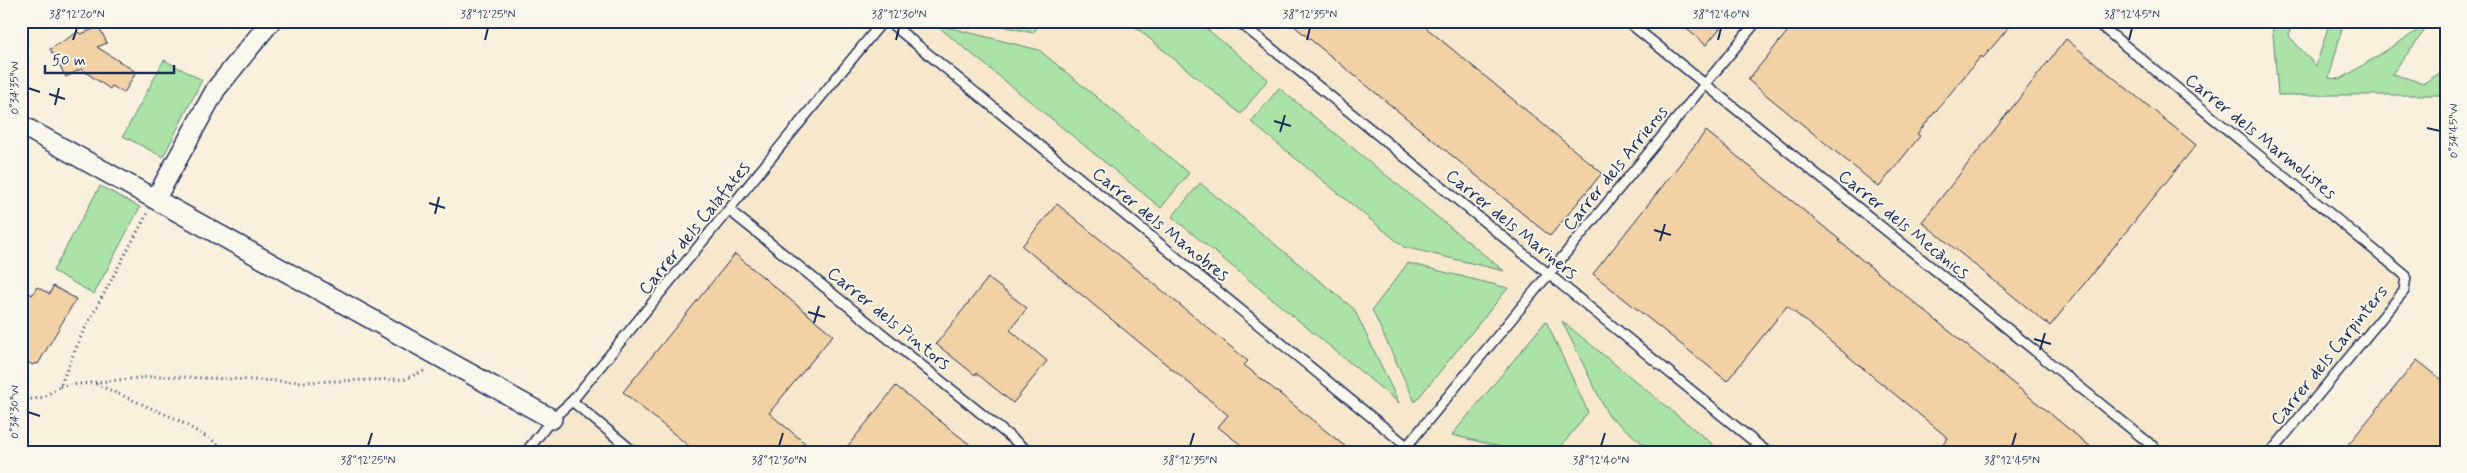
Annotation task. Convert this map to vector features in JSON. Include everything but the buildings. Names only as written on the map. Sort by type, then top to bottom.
[{"type":"street","points":[[156,198],[216,90],[271,21]]},
{"type":"street","points":[[21,125],[156,198],[552,419]]},
{"type":"lane","name":"Carrer dels Calafates","points":[[526,452],[552,419],[572,401],[883,21]]},
{"type":"lane","name":"Carrer dels Manobres","points":[[888,21],[1408,450]]},
{"type":"lane","name":"Carrer dels Mariners","points":[[1238,21],[1767,452]]},
{"type":"lane","name":"Carrer dels Mecànics","points":[[1627,21],[2160,452]]},
{"type":"lane","name":"Carrer dels Arrieros","points":[[1408,450],[1548,275],[1757,21]]},
{"type":"lane","name":"Carrer dels Marmolistes","points":[[2095,21],[2406,276]]},
{"type":"lane","name":"Carrer dels Pintors","points":[[729,210],[1029,452]]},
{"type":"lane","name":"Carrer dels Carpinters","points":[[2271,452],[2404,291],[2406,276]]},
{"type":"lane","points":[[572,401],[634,452]]},
{"type":"path","points":[[60,386],[81,336],[156,198]]},
{"type":"path","points":[[21,401],[44,397],[60,386],[158,376],[304,382],[405,379],[448,360]]},
{"type":"path","points":[[95,383],[176,419],[232,452]]},
{"type":"shaded area","points":[[883,21],[2095,21],[2406,276],[2404,291],[2271,452],[528,452]]},
{"type":"green space","points":[[982,21],[1042,21],[1033,33]]},
{"type":"green space","points":[[1128,21],[1197,21],[1268,79],[1241,114]]},
{"type":"green space","points":[[2272,21],[2291,21],[2289,36],[2316,66],[2330,21],[2344,21],[2329,78],[2341,79],[2431,22],[2392,74],[2424,83],[2446,69],[2446,95],[2278,95]]},
{"type":"green space","points":[[935,24],[1039,50],[1189,173],[1161,208]]},
{"type":"green space","points":[[164,60],[202,80],[163,157],[123,136]]},
{"type":"green space","points":[[1279,88],[1504,271],[1404,247],[1251,122]]},
{"type":"green space","points":[[1200,183],[1354,309],[1399,403],[1172,217]]},
{"type":"green space","points":[[100,186],[140,207],[94,294],[53,271]]},
{"type":"green space","points":[[1408,263],[1508,288],[1415,402],[1372,310]]},
{"type":"green space","points":[[1546,321],[1588,412],[1557,452],[1521,452],[1452,435]]},
{"type":"green space","points":[[1562,321],[1722,452],[1653,452],[1608,415]]}]
